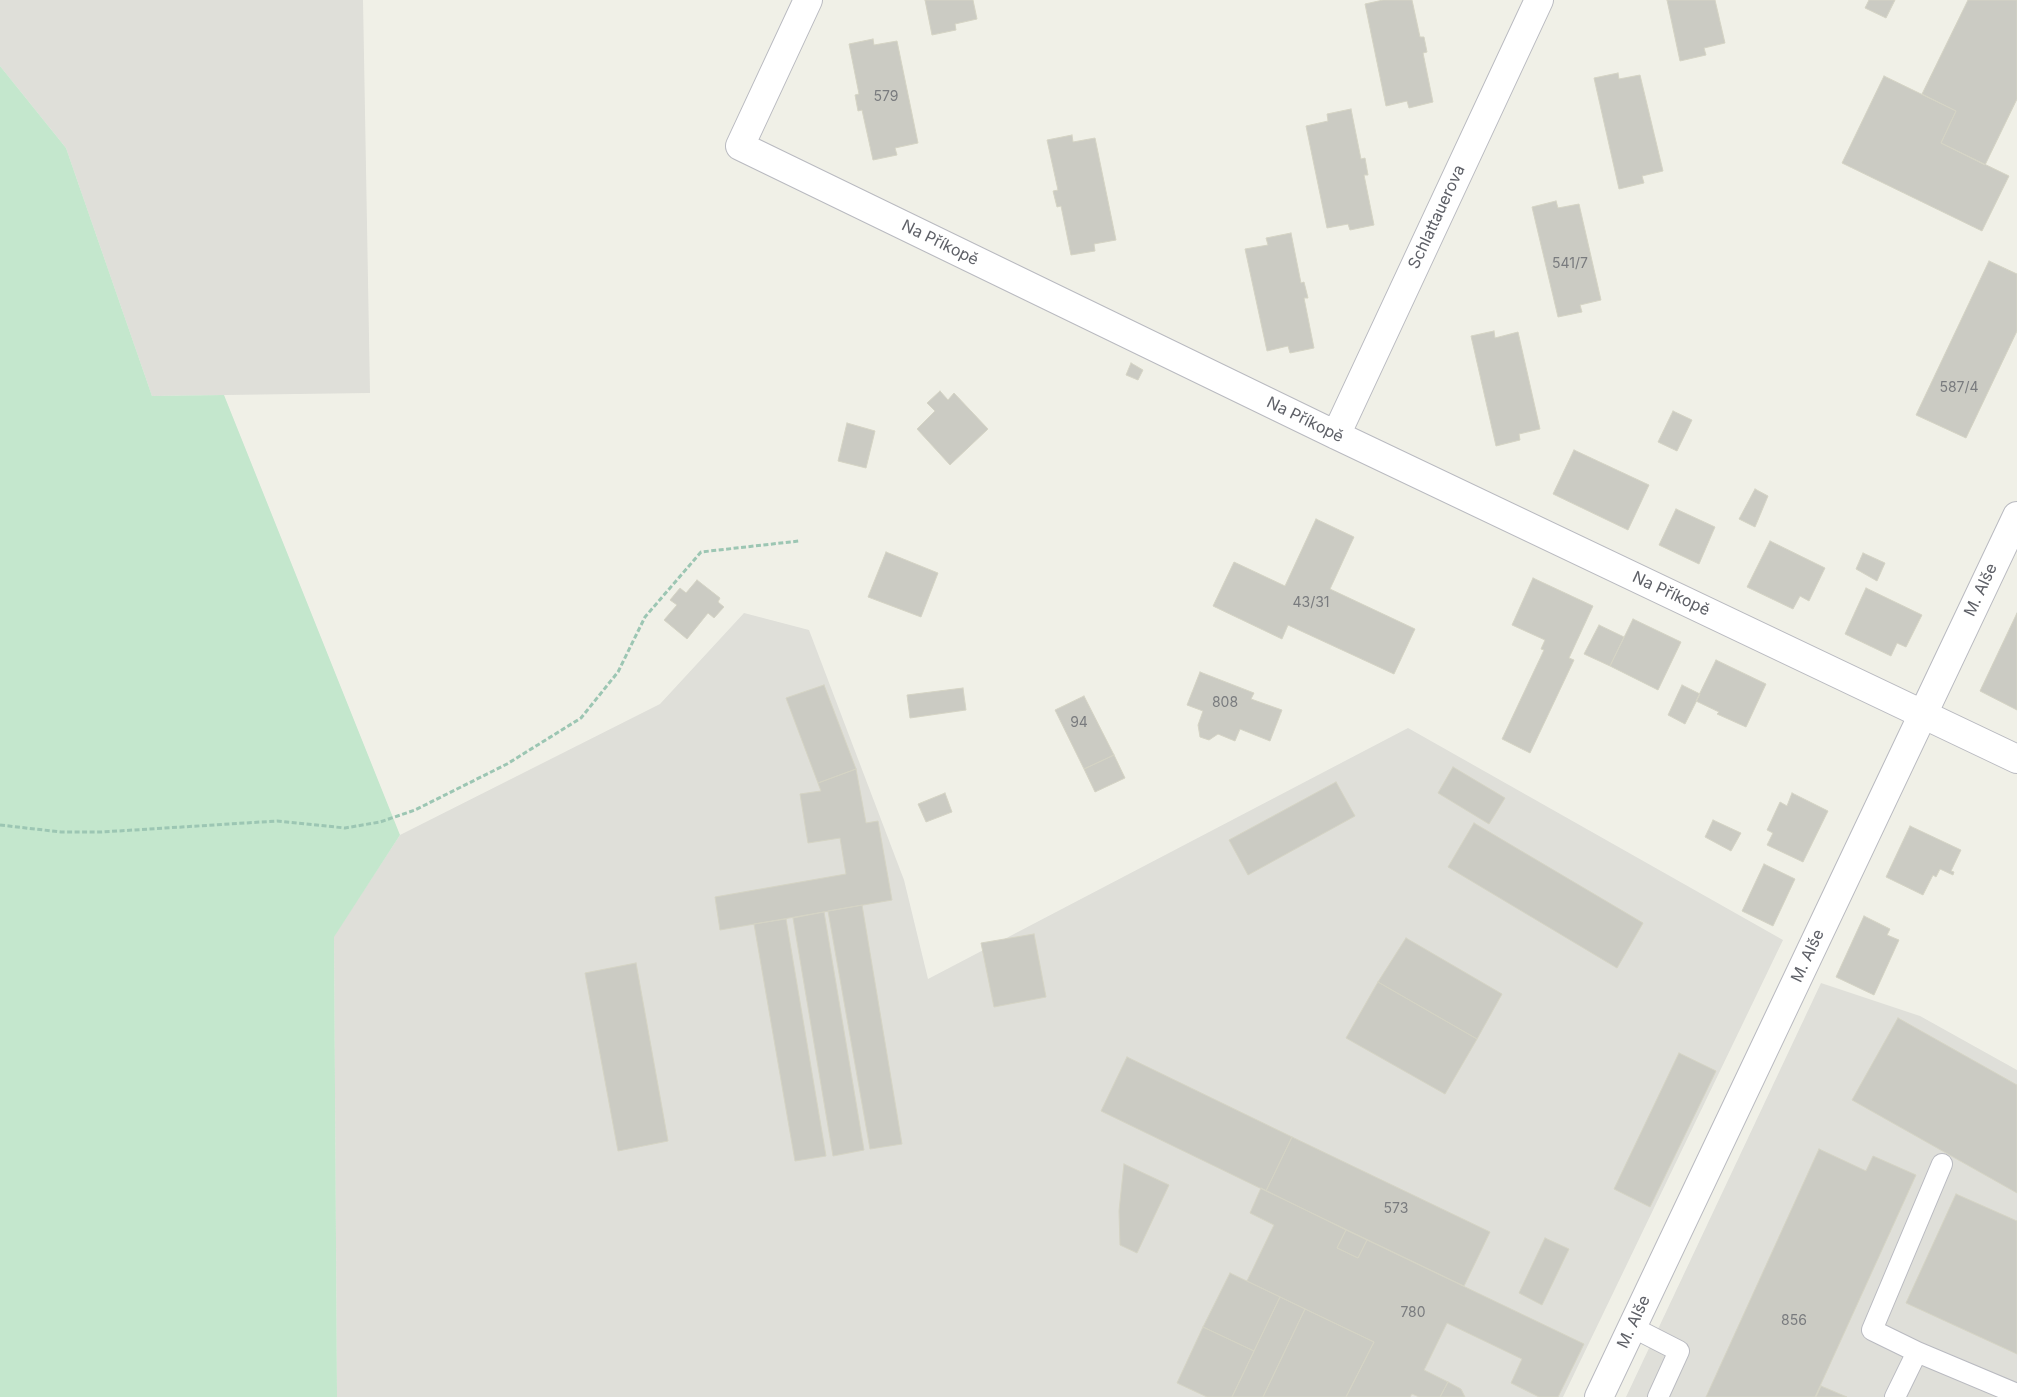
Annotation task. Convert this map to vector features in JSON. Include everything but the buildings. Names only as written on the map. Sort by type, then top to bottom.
[{"type":"street","name":"Na Příkopě","points":[[808,0],[740,146],[1336,435],[2017,759]]},
{"type":"street","name":"Schlattauerova","points":[[1336,435],[1539,0]]},
{"type":"street","name":"M. Alše","points":[[1599,1397],[2017,516]]},
{"type":"lane","points":[[1942,1164],[1872,1330],[1917,1352],[2017,1394]]},
{"type":"lane","points":[[1632,1327],[1679,1351],[1658,1397]]},
{"type":"lane","points":[[1895,1397],[1917,1352]]},
{"type":"path","points":[[0,825],[61,832],[102,832],[277,821],[345,828],[373,824],[406,813],[507,764],[581,718],[618,672],[646,617],[701,552],[799,541]]},
{"type":"shaded area","points":[[0,0],[363,0],[370,393],[152,396],[66,148],[0,66]]},
{"type":"shaded area","points":[[744,613],[809,630],[904,880],[928,979],[1408,728],[1783,940],[1563,1397],[337,1397],[334,936],[400,835],[660,704]]},
{"type":"shaded area","points":[[1821,983],[1920,1016],[2017,1070],[2017,1397],[1626,1397]]},
{"type":"green space","points":[[0,66],[66,148],[152,396],[224,395],[400,835],[334,937],[337,1397],[0,1397]]}]
